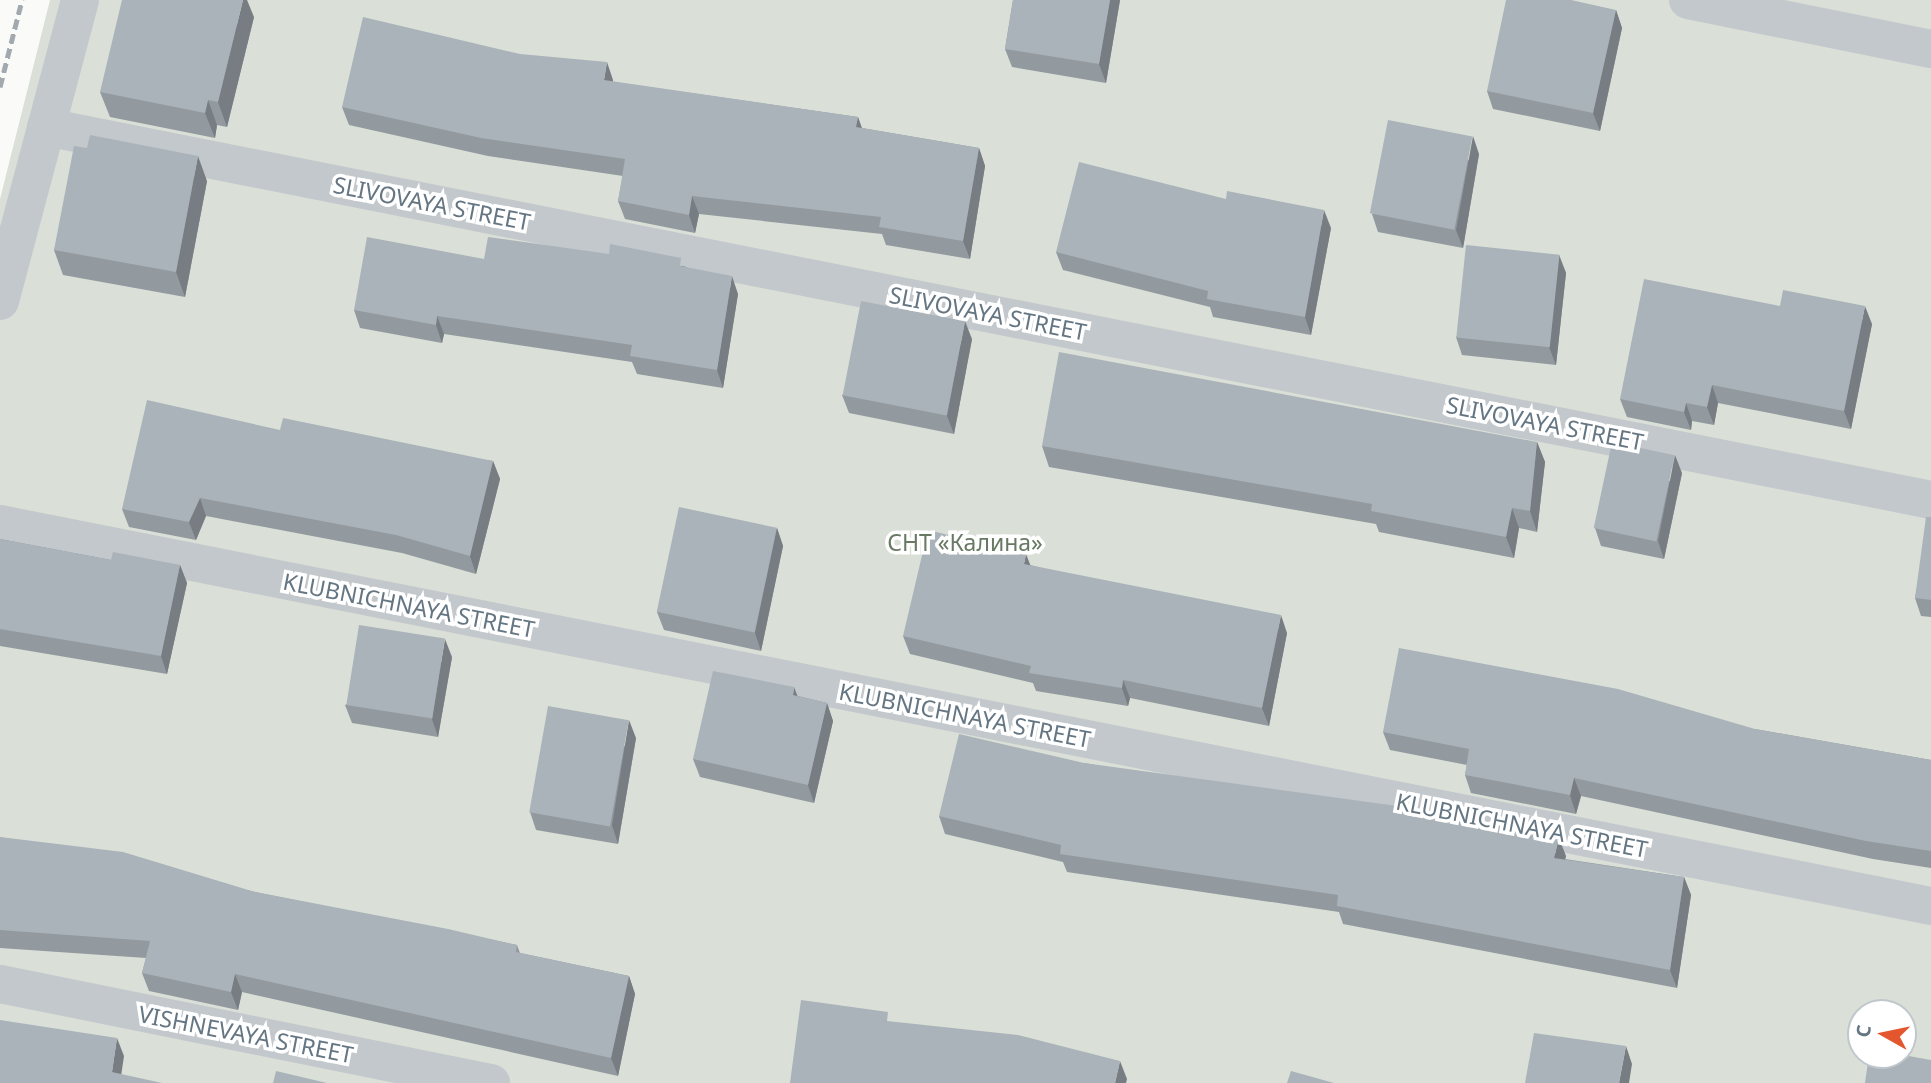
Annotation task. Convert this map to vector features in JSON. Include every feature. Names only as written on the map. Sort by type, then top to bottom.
[{"type":"street","points":[[0,301],[80,0]]},
{"type":"street","points":[[1688,0],[1931,49]]},
{"type":"street","name":"SLIVOVAYA STREET","points":[[46,127],[1931,500]]},
{"type":"street","name":"KLUBNICHNAYA STREET","points":[[0,524],[1931,906]]},
{"type":"street","name":"VISHNEVAYA STREET","points":[[0,984],[491,1083]]},
{"type":"green space","name":"СНТ «Калина»","points":[[50,0],[1931,0],[1931,1083],[0,1083],[0,199]]},
{"type":"building","points":[[122,0],[243,0],[218,102],[208,100],[205,113],[100,92]]},
{"type":"building","points":[[1013,0],[1110,0],[1099,64],[1005,49]]},
{"type":"building","points":[[1506,0],[1571,0],[1616,10],[1593,113],[1487,91]]},
{"type":"building","points":[[363,17],[520,54],[607,62],[604,80],[858,117],[856,127],[979,148],[963,241],[879,227],[881,217],[692,196],[689,215],[618,201],[625,159],[481,138],[342,107]]},
{"type":"building","points":[[1388,120],[1472,136],[1454,230],[1370,213]]},
{"type":"building","points":[[90,135],[198,156],[176,272],[54,250],[74,146],[87,148]]},
{"type":"building","points":[[1079,162],[1226,199],[1227,191],[1324,210],[1305,317],[1207,299],[1208,291],[1056,252]]},
{"type":"building","points":[[367,237],[484,259],[488,237],[609,254],[610,244],[681,258],[680,266],[732,276],[717,370],[630,356],[632,345],[437,316],[436,325],[354,310]]},
{"type":"building","points":[[1466,245],[1559,255],[1550,347],[1456,337]]},
{"type":"building","points":[[1644,279],[1780,306],[1783,290],[1865,306],[1844,411],[1712,385],[1707,407],[1686,403],[1684,412],[1620,399]]},
{"type":"building","points":[[861,301],[965,321],[947,415],[843,395]]},
{"type":"building","points":[[1059,352],[1537,442],[1530,511],[1512,508],[1506,537],[1371,511],[1372,504],[1042,446]]},
{"type":"building","points":[[147,400],[280,430],[283,418],[493,461],[470,556],[396,535],[200,498],[189,522],[122,509]]},
{"type":"building","points":[[1612,442],[1675,455],[1656,541],[1594,528]]},
{"type":"building","points":[[679,507],[777,528],[755,632],[657,612]]},
{"type":"building","points":[[1926,517],[1931,517],[1931,600],[1915,598]]},
{"type":"building","points":[[928,530],[1026,554],[1024,564],[1281,615],[1262,708],[1123,680],[1122,688],[1029,673],[1031,666],[903,636]]},
{"type":"building","points":[[0,539],[111,560],[113,552],[180,565],[161,656],[0,629]]},
{"type":"building","points":[[359,625],[445,639],[432,719],[346,705]]},
{"type":"building","points":[[1399,648],[1618,689],[1755,729],[1931,760],[1931,851],[1866,841],[1574,778],[1570,795],[1465,775],[1469,749],[1383,732]]},
{"type":"building","points":[[713,671],[794,687],[793,695],[827,703],[808,785],[693,759]]},
{"type":"building","points":[[548,706],[629,720],[610,827],[529,812]]},
{"type":"building","points":[[959,734],[1084,763],[1404,807],[1559,838],[1554,858],[1684,877],[1670,970],[1337,906],[1338,895],[1060,854],[1061,845],[939,816]]},
{"type":"building","points":[[0,837],[123,852],[255,892],[448,929],[517,945],[516,952],[629,976],[611,1058],[235,974],[231,992],[142,973],[150,941],[0,930]]},
{"type":"building","points":[[801,1000],[888,1012],[887,1021],[1018,1035],[1120,1061],[1115,1083],[790,1083]]},
{"type":"building","points":[[0,1020],[117,1038],[112,1072],[162,1083],[0,1083]]},
{"type":"building","points":[[1534,1033],[1626,1046],[1619,1083],[1525,1083]]},
{"type":"building","points":[[1917,1058],[1931,1060],[1931,1083],[1865,1083],[1867,1069],[1917,1069]]},
{"type":"building","points":[[276,1071],[327,1083],[273,1083]]},
{"type":"building","points":[[1291,1071],[1334,1083],[1287,1083]]},
{"type":"railway","points":[[0,87],[22,0]]}]
